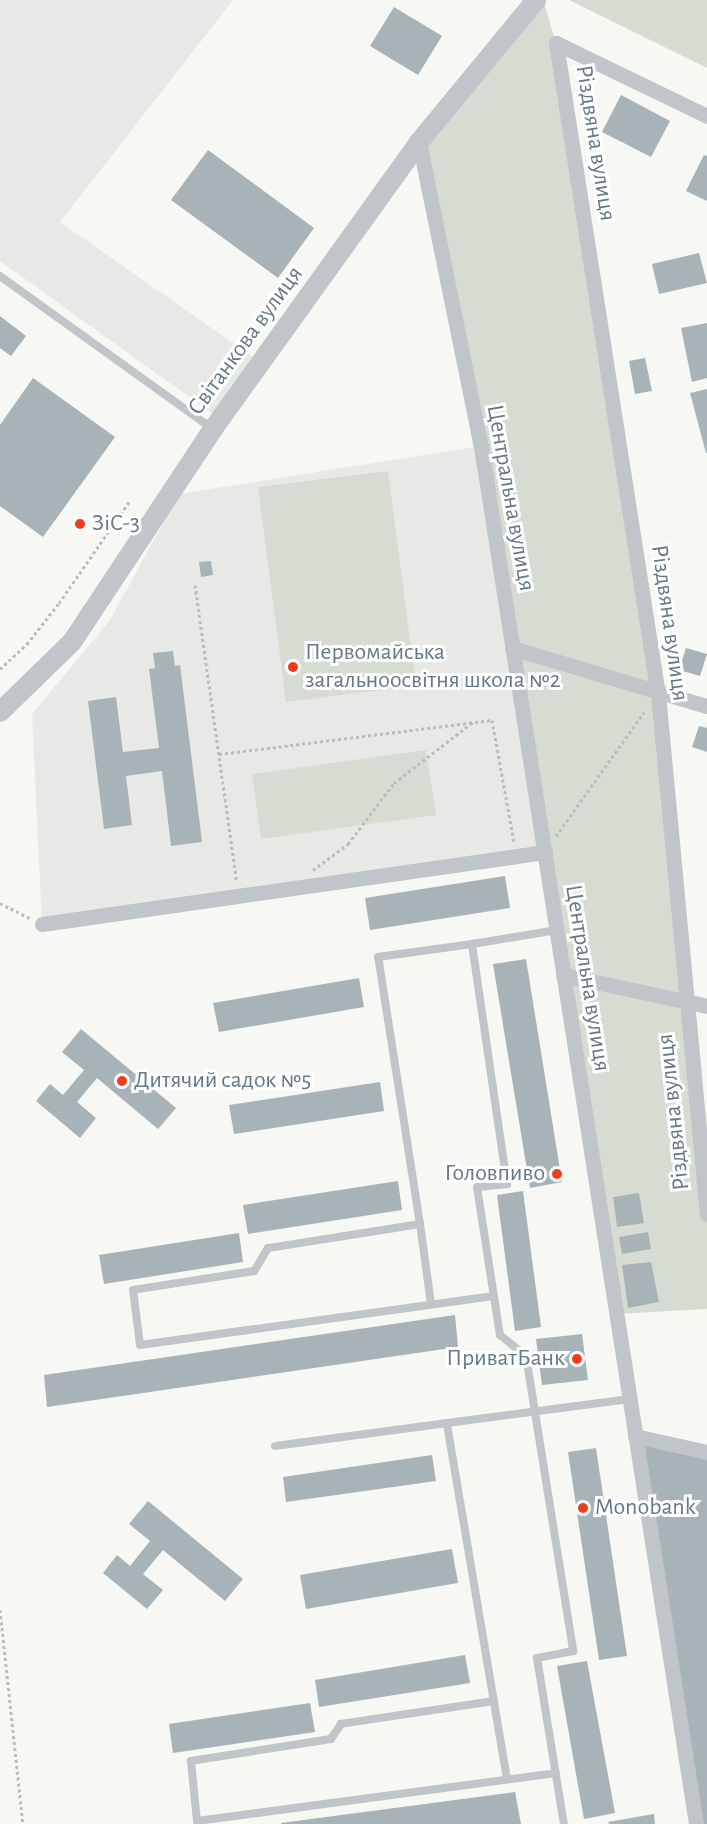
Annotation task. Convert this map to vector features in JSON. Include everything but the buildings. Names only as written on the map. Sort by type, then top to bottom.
[{"type":"street","name":"Світанкова вулиця","points":[[0,712],[72,642],[213,429],[419,142],[536,0]]},
{"type":"street","name":"Різдвяна вулиця","points":[[707,116],[556,43],[658,694],[707,1214]]},
{"type":"street","name":"Центральна вулиця","points":[[419,142],[481,446],[696,1824]]},
{"type":"street","points":[[512,648],[658,694],[707,706]]},
{"type":"street","points":[[42,924],[545,852]]},
{"type":"street","points":[[563,975],[685,999],[707,1006]]},
{"type":"street","points":[[635,1436],[707,1452]]},
{"type":"lane","points":[[0,276],[213,429]]},
{"type":"lane","points":[[431,1304],[378,957],[557,930]]},
{"type":"lane","points":[[472,944],[507,1184],[477,1188],[500,1335],[526,1356],[573,1651],[537,1658],[564,1824]]},
{"type":"lane","points":[[420,1224],[268,1248],[254,1271],[133,1290],[140,1345],[494,1296]]},
{"type":"lane","points":[[275,1446],[630,1399]]},
{"type":"lane","points":[[447,1423],[507,1779]]},
{"type":"lane","points":[[494,1701],[341,1724],[331,1739],[191,1761],[197,1821],[556,1773]]},
{"type":"path","points":[[0,669],[27,644],[59,603],[129,502]]},
{"type":"path","points":[[195,585],[238,896]]},
{"type":"path","points":[[545,852],[658,694]]},
{"type":"path","points":[[219,754],[492,720],[517,856]]},
{"type":"path","points":[[289,889],[348,844],[394,783],[473,722]]},
{"type":"path","points":[[0,903],[42,924]]},
{"type":"path","points":[[0,1610],[23,1824]]},
{"type":"shaded area","points":[[0,0],[233,0],[60,222],[256,359],[213,414],[0,261]]},
{"type":"shaded area","points":[[543,0],[556,43],[658,694],[707,1214],[707,1309],[616,1314],[545,852],[420,144]]},
{"type":"shaded area","points":[[569,0],[707,0],[707,68]]},
{"type":"shaded area","name":"Первомайська загальноосвітня школа №2","points":[[481,446],[545,852],[42,924],[32,714],[110,620],[179,494]]},
{"type":"shaded area","points":[[388,471],[416,686],[286,702],[258,487]]},
{"type":"shaded area","points":[[426,750],[436,815],[261,839],[252,774]]},
{"type":"place","name":"ЗіС-3","points":[[80,524]]},
{"type":"place","name":"Первомайська загальноосвітня школа №2","points":[[293,667]]},
{"type":"place","name":"Дитячий садок №5","points":[[122,1081]]},
{"type":"place","name":"Головпиво","points":[[557,1174]]},
{"type":"place","name":"ПриватБанк","points":[[577,1359]]},
{"type":"place","name":"Monobank","points":[[583,1508]]}]
